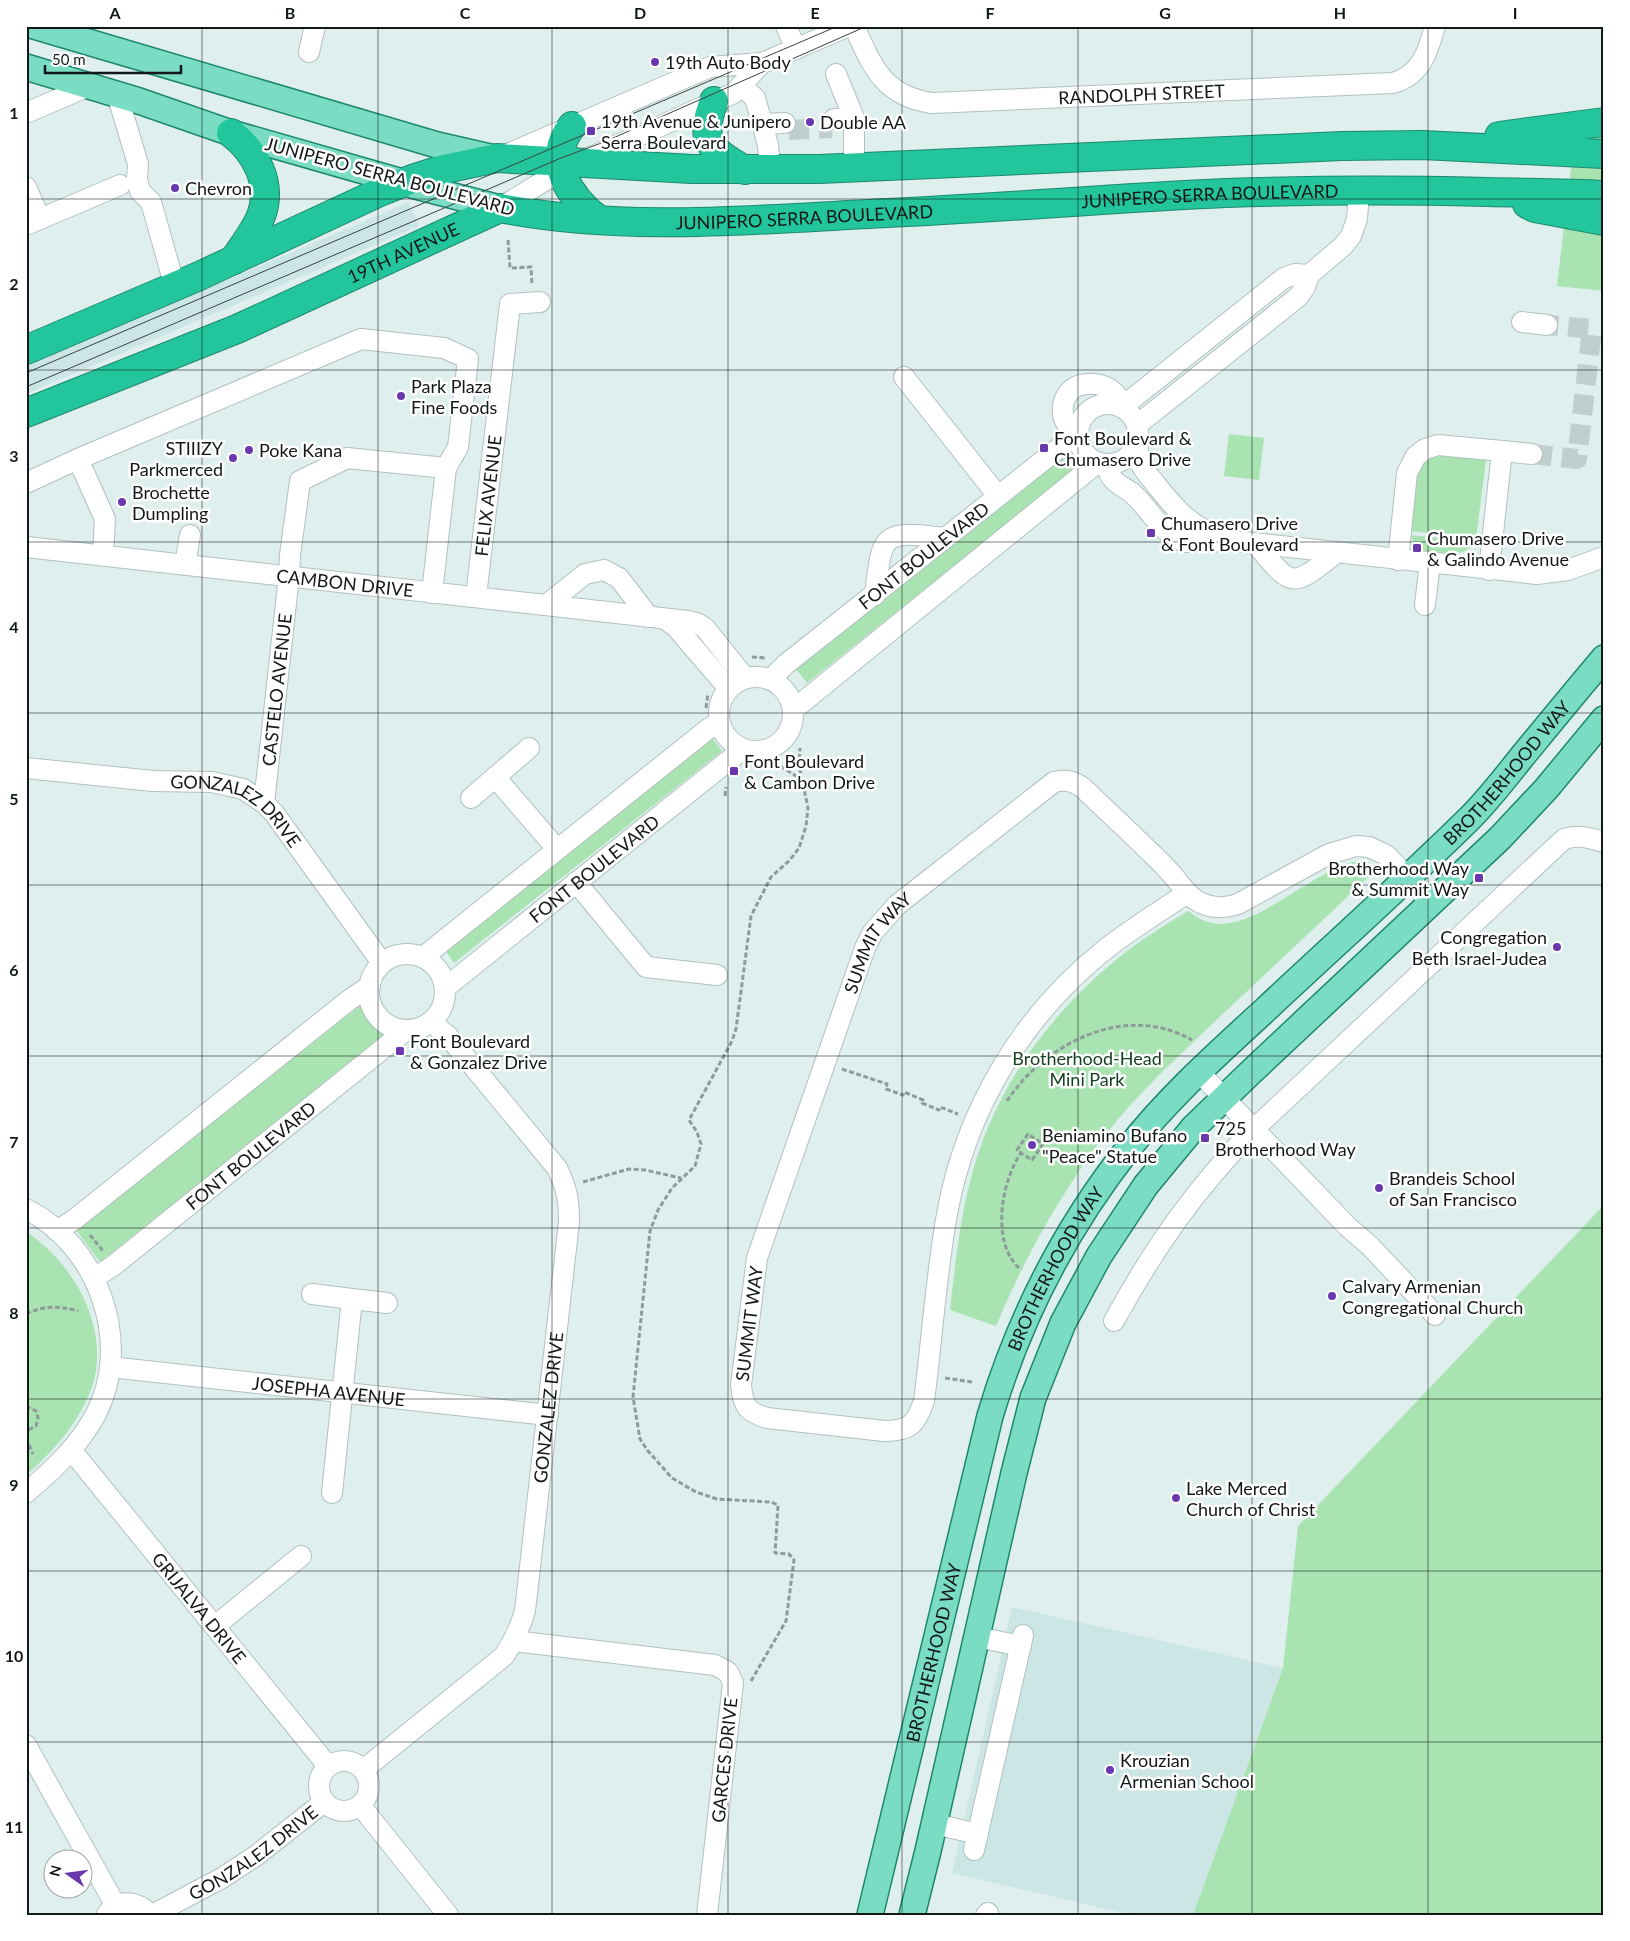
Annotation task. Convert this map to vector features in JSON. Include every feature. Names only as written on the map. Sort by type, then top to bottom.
[{"type":"highway","points":[[714,101],[707,124],[710,141],[720,155],[757,170]]},
{"type":"highway","points":[[1422,145],[1566,129],[1604,122]]},
{"type":"highway","points":[[572,126],[564,137],[567,165],[564,179],[572,194],[584,208],[599,220]]},
{"type":"highway","points":[[231,133],[240,140],[254,157],[262,176],[264,192],[264,207],[258,221],[234,260]]},
{"type":"highway","points":[[497,158],[567,165],[757,170],[1278,148],[1422,145],[1604,154]]},
{"type":"highway","name":"19TH AVENUE","points":[[26,350],[175,287],[402,182],[440,170],[497,158]]},
{"type":"highway","name":"JUNIPERO SERRA BOULEVARD","points":[[500,208],[599,220],[670,222],[1003,208],[1224,193],[1359,190],[1537,192],[1604,195]]},
{"type":"highway","points":[[1498,192],[1535,208],[1604,221]]},
{"type":"highway","name":"19TH AVENUE","points":[[26,413],[237,329],[500,208]]},
{"type":"main road","points":[[34,26],[437,145],[497,158]]},
{"type":"main road","name":"JUNIPERO SERRA BOULEVARD","points":[[26,67],[116,94],[231,133],[500,208]]},
{"type":"main road","name":"BROTHERHOOD WAY","points":[[870,1915],[990,1416],[1017,1340],[1051,1266],[1092,1198],[1140,1134],[1199,1072],[1483,804],[1604,658]]},
{"type":"main road","name":"BROTHERHOOD WAY","points":[[912,1915],[1025,1429],[1040,1379],[1063,1323],[1099,1256],[1146,1185],[1194,1127],[1524,814],[1604,719]]},
{"type":"street","points":[[309,52],[315,26]]},
{"type":"street","points":[[786,26],[796,49]]},
{"type":"street","name":"19TH AVENUE","points":[[497,158],[710,67],[762,63],[849,26]]},
{"type":"street","name":"RANDOLPH STREET","points":[[854,26],[874,68],[886,82],[906,97],[932,103],[1393,83],[1408,77],[1420,65],[1435,26]]},
{"type":"street","name":"19TH AVENUE","points":[[500,208],[567,165],[734,93],[762,63]]},
{"type":"street","points":[[836,74],[854,118],[854,167]]},
{"type":"street","points":[[741,85],[755,98],[768,145],[757,170]]},
{"type":"street","points":[[26,113],[89,86]]},
{"type":"street","points":[[116,94],[138,164],[137,180],[140,191],[151,202],[175,287]]},
{"type":"street","points":[[833,121],[854,118]]},
{"type":"street","points":[[762,124],[788,123]]},
{"type":"street","points":[[26,187],[33,222],[120,185]]},
{"type":"street","points":[[1102,464],[1124,460],[1131,454],[1138,432],[1148,414],[1298,297],[1305,287],[1309,275],[1343,246],[1351,236],[1357,219],[1359,190]]},
{"type":"street","points":[[1122,407],[1284,278],[1295,274],[1309,275]]},
{"type":"street","name":"FELIX AVENUE","points":[[476,597],[510,304],[536,296]]},
{"type":"street","points":[[1522,322],[1547,325]]},
{"type":"street","points":[[26,484],[78,459],[361,339],[444,348],[468,359],[458,448],[446,468],[432,592]]},
{"type":"street","points":[[904,377],[998,496]]},
{"type":"street","points":[[1078,432],[1070,429],[1064,422],[1062,413],[1064,402],[1071,390],[1082,385],[1106,386],[1116,393],[1122,407]]},
{"type":"street","points":[[1235,541],[1206,532],[1195,526],[1176,509],[1145,471],[1137,451],[1138,432],[1133,417],[1122,407],[1113,404],[1103,404],[1085,414],[1078,432],[1078,442],[1082,451],[1088,458],[1102,464],[1114,482],[1131,492],[1159,526],[1179,540],[1194,542],[1235,541],[1526,574],[1547,574],[1580,567],[1604,557]]},
{"type":"street","name":"FONT BOULEVARD","points":[[770,680],[786,664],[1078,432]]},
{"type":"street","points":[[1398,560],[1408,473],[1416,456],[1425,449],[1438,445],[1532,454]]},
{"type":"street","points":[[1489,570],[1502,451]]},
{"type":"street","name":"CASTELO AVENUE","points":[[264,803],[290,555],[300,480],[347,458],[446,468]]},
{"type":"street","points":[[78,459],[105,519],[103,555]]},
{"type":"street","name":"FONT BOULEVARD","points":[[793,710],[1102,464]]},
{"type":"street","points":[[875,595],[881,552],[889,540],[896,535],[905,534],[945,538]]},
{"type":"street","points":[[185,565],[190,535]]},
{"type":"street","points":[[1255,543],[1278,571],[1284,576],[1293,579],[1309,574],[1336,553]]},
{"type":"street","name":"CAMBON DRIVE","points":[[26,547],[697,623],[705,628],[732,678]]},
{"type":"street","points":[[1425,605],[1430,563]]},
{"type":"street","points":[[546,605],[585,574],[604,570],[619,578],[657,618]]},
{"type":"street","points":[[423,957],[708,729],[713,715],[732,678],[762,677],[777,683],[788,695],[793,710],[790,728],[779,743],[761,751],[743,749],[728,738],[713,715]]},
{"type":"street","points":[[471,798],[529,748]]},
{"type":"street","name":"FONT BOULEVARD","points":[[445,988],[743,749]]},
{"type":"street","name":"GONZALEZ DRIVE","points":[[26,768],[162,782],[212,782],[243,788],[264,803],[274,813],[382,963]]},
{"type":"street","points":[[495,777],[557,849]]},
{"type":"street","name":"SUMMIT WAY","points":[[1188,893],[1107,948],[1056,995],[1032,1022],[1011,1051],[978,1114],[955,1180],[947,1214],[924,1401],[920,1415],[911,1426],[898,1431],[884,1431],[767,1418],[755,1415],[746,1408],[740,1385],[757,1258],[865,948],[873,932],[897,905],[1054,782],[1064,780],[1074,782],[1082,787],[1169,870],[1188,893],[1199,902],[1213,907],[1224,908],[1238,904],[1329,854],[1356,846],[1369,846],[1382,852],[1432,902]]},
{"type":"street","points":[[1114,1321],[1144,1267],[1180,1214],[1214,1171],[1254,1129],[1564,839],[1582,836],[1604,842]]},
{"type":"street","points":[[576,882],[646,967],[717,974]]},
{"type":"street","points":[[406,954],[423,957],[430,961],[440,973],[445,988],[443,1007],[431,1022],[414,1030],[405,1031],[390,1027],[377,1016],[370,1002],[370,986],[374,973],[382,963],[390,958],[406,954]]},
{"type":"street","points":[[57,1231],[80,1215],[349,1000],[370,986]]},
{"type":"street","name":"GONZALEZ DRIVE","points":[[363,1770],[504,1656],[514,1641],[525,1611],[569,1222],[567,1189],[557,1168],[448,1036],[431,1022]]},
{"type":"street","name":"FONT BOULEVARD","points":[[94,1278],[113,1266],[405,1031]]},
{"type":"street","points":[[1199,1072],[1435,1315]]},
{"type":"street","points":[[26,1209],[57,1231],[94,1278],[104,1301],[110,1328],[110,1367],[105,1392],[97,1412],[72,1451],[26,1493]]},
{"type":"street","points":[[312,1294],[387,1303]]},
{"type":"street","points":[[332,1492],[352,1299]]},
{"type":"street","name":"JOSEPHA AVENUE","points":[[110,1367],[548,1415]]},
{"type":"street","name":"GRIJALVA DRIVE","points":[[72,1451],[328,1766]]},
{"type":"street","points":[[215,1626],[301,1556]]},
{"type":"street","points":[[934,1824],[976,1842],[1022,1641],[977,1637]]},
{"type":"street","name":"GARCES DRIVE","points":[[514,1641],[715,1665],[728,1672],[733,1683],[707,1915]]},
{"type":"street","points":[[28,1751],[111,1910],[127,1903],[144,1908],[151,1915]]},
{"type":"street","points":[[347,1760],[356,1763],[363,1770],[368,1778],[369,1787],[367,1796],[360,1805],[350,1810],[341,1811],[332,1808],[324,1802],[319,1784],[321,1774],[328,1766],[337,1761],[347,1760]]},
{"type":"street","name":"GONZALEZ DRIVE","points":[[151,1915],[222,1878],[257,1856],[324,1802]]},
{"type":"street","points":[[360,1805],[448,1915]]},
{"type":"path","points":[[667,145],[690,140]]},
{"type":"path","points":[[508,240],[510,268],[531,267],[536,296]]},
{"type":"path","points":[[713,715],[706,697],[732,678],[755,657],[769,658]]},
{"type":"path","points":[[747,1688],[786,1621],[794,1560],[789,1554],[775,1553],[778,1505],[771,1502],[717,1499],[696,1492],[672,1478],[640,1439],[633,1397],[650,1230],[658,1210],[672,1188],[695,1166],[701,1144],[697,1132],[689,1120],[732,1041],[736,1029],[751,916],[771,876],[790,860],[799,848],[806,826],[808,808],[802,779],[800,748]]},
{"type":"path","points":[[774,762],[802,779]]},
{"type":"path","points":[[825,1063],[872,1081],[873,1078],[888,1084],[886,1089],[903,1095],[904,1092],[923,1100],[922,1103],[938,1110],[940,1107],[978,1114],[999,1114],[1010,1096],[1047,1059],[1069,1044],[1092,1032],[1112,1026],[1149,1026],[1168,1030],[1192,1040]]},
{"type":"path","points":[[1028,1134],[1043,1144],[1032,1160],[1020,1153],[1017,1150],[1028,1134]]},
{"type":"path","points":[[1019,1268],[1008,1252],[1005,1243],[1002,1212],[1004,1191],[1009,1175],[1020,1153]]},
{"type":"path","points":[[581,1183],[628,1169],[645,1170],[682,1178]]},
{"type":"path","points":[[89,1234],[106,1256]]},
{"type":"path","points":[[26,1314],[49,1306],[61,1306],[78,1310]]},
{"type":"path","points":[[927,1376],[972,1382]]},
{"type":"path","points":[[26,1406],[36,1410],[38,1418],[36,1426],[26,1432]]},
{"type":"path","points":[[26,1438],[33,1454]]},
{"type":"shaded area","points":[[409,202],[419,226],[26,394],[26,366]]},
{"type":"shaded area","name":"Krouzian Armenian School","points":[[1012,1607],[1283,1668],[1193,1915],[1132,1915],[952,1873]]},
{"type":"green space","points":[[1604,128],[1604,291],[1557,286],[1575,134]]},
{"type":"green space","points":[[1229,434],[1264,438],[1259,480],[1224,476]]},
{"type":"green space","points":[[1064,455],[1075,469],[807,683],[796,669]]},
{"type":"green space","points":[[1440,456],[1486,460],[1476,538],[1411,531],[1417,477],[1426,461]]},
{"type":"green space","points":[[1411,535],[1474,542],[1464,551],[1438,553],[1424,551],[1415,547]]},
{"type":"green space","points":[[712,738],[722,751],[454,963],[445,950]]},
{"type":"green space","name":"Brotherhood-Head Mini Park","points":[[1357,861],[1368,863],[1377,869],[1161,1073],[1102,1139],[1071,1183],[1043,1229],[1018,1277],[996,1326],[950,1310],[963,1216],[978,1153],[1006,1090],[1044,1033],[1066,1007],[1124,953],[1188,911],[1202,920],[1212,923],[1228,923],[1246,918],[1265,910],[1322,876]]},
{"type":"green space","points":[[362,1004],[386,1034],[100,1262],[76,1230]]},
{"type":"green space","points":[[1604,1205],[1604,1915],[1193,1915],[1283,1668],[1298,1526]]},
{"type":"green space","points":[[26,1232],[59,1261],[73,1279],[84,1299],[92,1321],[97,1365],[87,1400],[73,1424],[56,1446],[26,1475]]},
{"type":"tunnel","points":[[789,130],[832,128]]},
{"type":"tunnel","points":[[1532,454],[1577,459],[1592,329],[1547,325]]},
{"type":"tram line","points":[[26,373],[838,26]]},
{"type":"tram line","points":[[26,387],[561,158],[604,142],[867,26]]},
{"type":"place","name":"19th Auto Body","points":[[655,62]]},
{"type":"place","name":"Double AA","points":[[810,122]]},
{"type":"place","name":"19th Avenue & Junipero Serra Boulevard","points":[[591,131]]},
{"type":"place","name":"Chevron","points":[[175,188]]},
{"type":"place","name":"Park Plaza Fine Foods","points":[[401,396]]},
{"type":"place","name":"Font Boulevard & Chumasero Drive","points":[[1044,448]]},
{"type":"place","name":"Poke Kana","points":[[249,450]]},
{"type":"place","name":"STIIIZY Parkmerced","points":[[233,458]]},
{"type":"place","name":"Brochette Dumpling","points":[[122,502]]},
{"type":"place","name":"Chumasero Drive & Font Boulevard","points":[[1151,533]]},
{"type":"place","name":"Chumasero Drive & Galindo Avenue","points":[[1417,548]]},
{"type":"place","name":"Font Boulevard & Cambon Drive","points":[[734,771]]},
{"type":"place","name":"Brotherhood Way & Summit Way","points":[[1479,878]]},
{"type":"place","name":"Congregation Beth Israel-Judea","points":[[1557,947]]},
{"type":"place","name":"Font Boulevard & Gonzalez Drive","points":[[400,1051]]},
{"type":"place","name":"725 Brotherhood Way","points":[[1205,1138]]},
{"type":"place","name":"Beniamino Bufano \"Peace\" Statue","points":[[1032,1145]]},
{"type":"place","name":"Brandeis School of San Francisco","points":[[1379,1188]]},
{"type":"place","name":"Calvary Armenian Congregational Church","points":[[1332,1296]]},
{"type":"place","name":"Lake Merced Church of Christ","points":[[1176,1498]]},
{"type":"place","name":"Krouzian Armenian School","points":[[1110,1770]]}]
